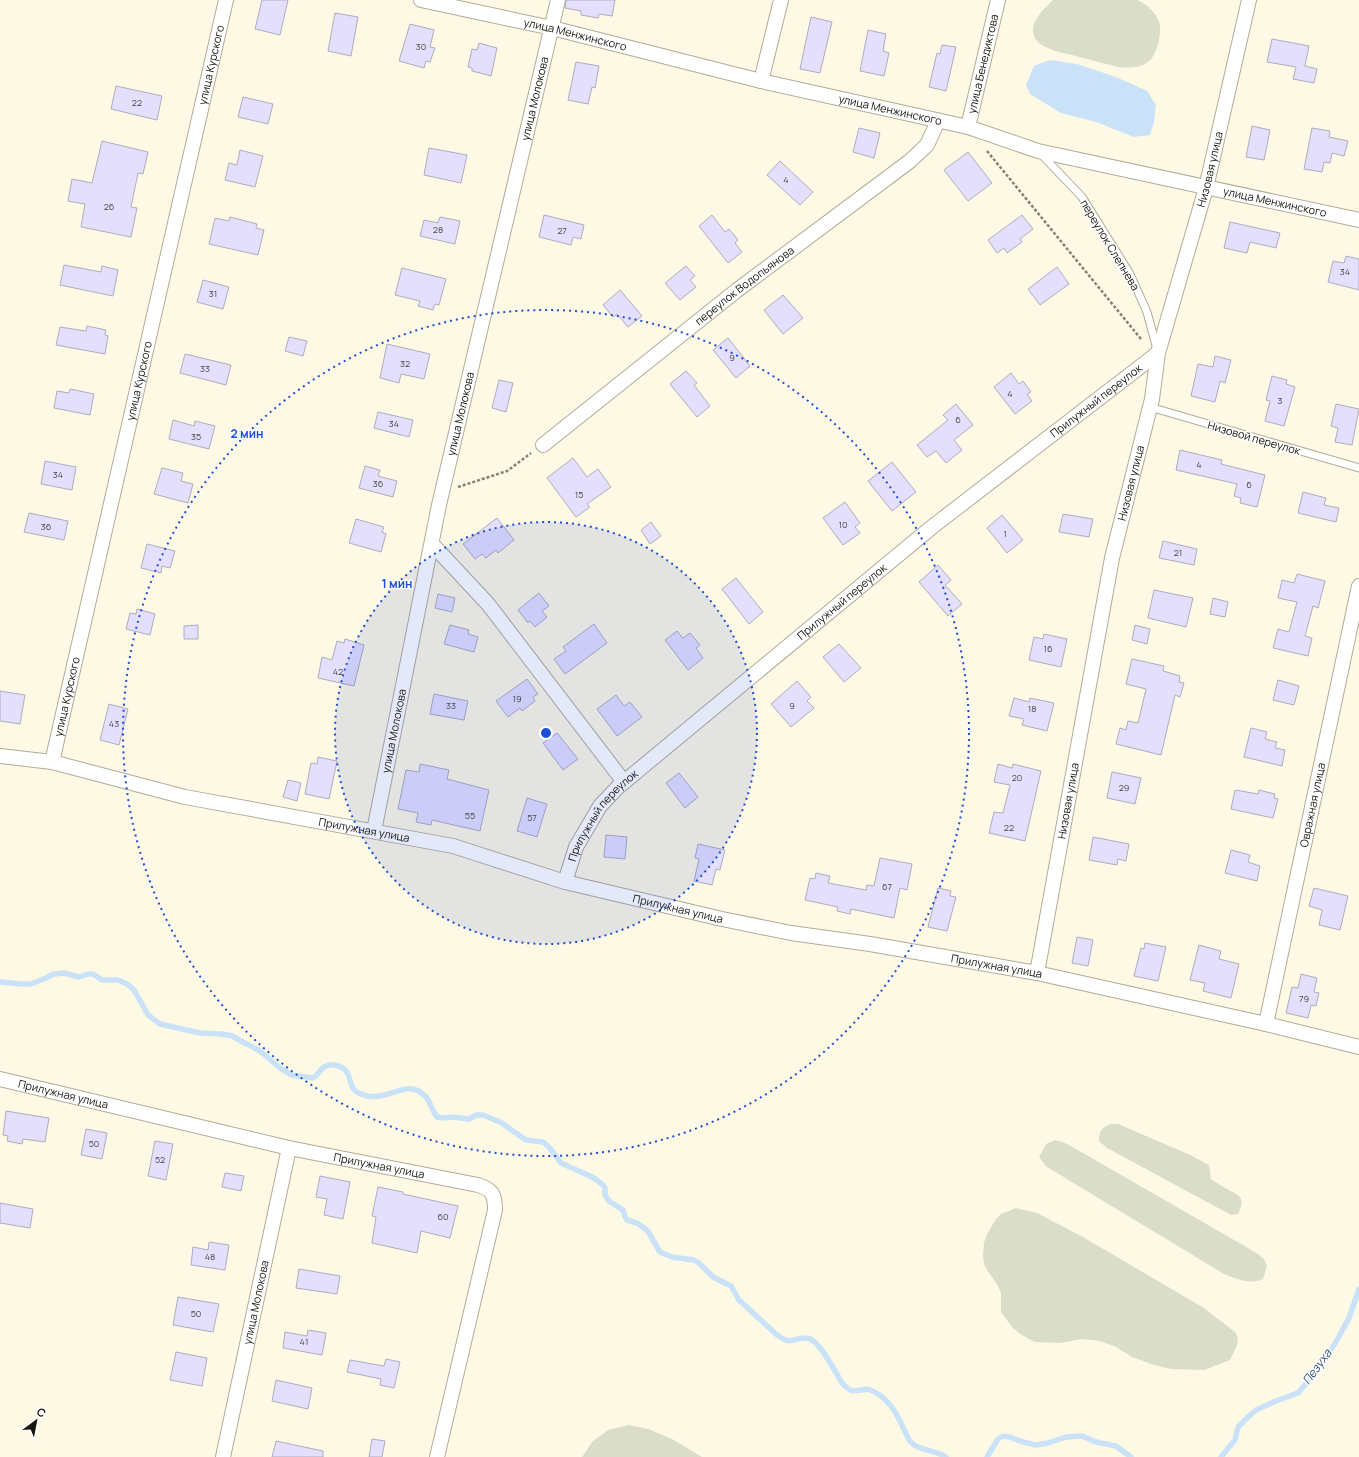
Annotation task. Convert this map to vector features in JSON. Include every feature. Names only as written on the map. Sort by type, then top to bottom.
[{"type":"street","name":"улица Курского","points":[[52,762],[226,0]]},
{"type":"street","name":"улица Менжинского","points":[[421,0],[552,28],[761,81],[968,127],[1038,152],[1359,220]]},
{"type":"street","name":"улица Молокова","points":[[374,831],[442,491],[558,0]]},
{"type":"street","points":[[761,81],[781,0]]},
{"type":"street","name":"улица Бенедиктова","points":[[968,127],[998,0]]},
{"type":"street","name":"Низовая улица","points":[[1037,973],[1112,558],[1150,407],[1156,354],[1206,188],[1249,0]]},
{"type":"street","name":"переулок Водопьянова","points":[[543,445],[736,291],[910,161],[927,145],[938,121]]},
{"type":"street","name":"Прилужный переулок","points":[[565,882],[576,847],[600,806],[624,782],[932,527],[1156,354]]},
{"type":"street","points":[[432,544],[488,604],[624,782]]},
{"type":"street","name":"Овражная улица","points":[[1266,1024],[1359,586]]},
{"type":"street","name":"Прилужная улица","points":[[0,756],[52,762],[185,797],[453,846],[565,882],[722,919],[791,933],[870,944],[1037,973],[1266,1024],[1359,1047]]},
{"type":"street","name":"Прилужная улица","points":[[0,1079],[289,1148],[478,1185],[489,1189],[495,1199],[495,1210],[437,1457]]},
{"type":"street","name":"улица Молокова","points":[[223,1457],[289,1148]]},
{"type":"lane","name":"переулок Слепнева","points":[[1038,152],[1082,197],[1130,274],[1147,312],[1156,354]]},
{"type":"lane","name":"Низовой переулок","points":[[1150,407],[1359,468]]},
{"type":"path","points":[[968,127],[1156,354]]},
{"type":"path","points":[[442,491],[507,471],[543,445]]},
{"type":"green space","points":[[1053,0],[1137,0],[1141,2],[1152,10],[1159,22],[1160,36],[1155,53],[1149,61],[1142,65],[1121,67],[1057,52],[1045,47],[1035,38],[1033,31],[1035,21],[1038,16]]},
{"type":"green space","points":[[1111,1124],[1118,1124],[1188,1154],[1209,1165],[1211,1179],[1240,1197],[1242,1203],[1238,1214],[1231,1215],[1107,1148],[1099,1141],[1100,1135],[1103,1128]]},
{"type":"green space","points":[[1055,1140],[1069,1145],[1255,1252],[1264,1259],[1267,1266],[1263,1279],[1258,1281],[1248,1281],[1224,1274],[1047,1167],[1039,1157],[1046,1144]]},
{"type":"green space","points":[[1016,1208],[1037,1213],[1083,1237],[1204,1308],[1235,1332],[1238,1338],[1237,1345],[1230,1360],[1204,1370],[1171,1369],[1132,1357],[1116,1347],[1100,1341],[1082,1339],[1060,1343],[1035,1342],[1020,1334],[1012,1327],[1001,1312],[1001,1293],[984,1264],[983,1255],[984,1243],[987,1234],[996,1219],[1001,1214]]},
{"type":"green space","points":[[629,1425],[648,1429],[672,1439],[702,1457],[582,1457],[593,1441],[608,1430]]},
{"type":"water","points":[[1050,60],[1077,64],[1116,77],[1147,91],[1156,105],[1154,122],[1150,135],[1134,137],[1096,122],[1061,113],[1030,94],[1026,85],[1034,66]]},
{"type":"building","points":[[262,0],[288,0],[280,35],[255,29]]},
{"type":"building","points":[[566,0],[615,0],[612,16],[599,14],[598,18],[581,15],[581,11],[565,8]]},
{"type":"building","points":[[335,13],[358,17],[351,56],[328,51]]},
{"type":"building","points":[[811,17],[832,22],[820,73],[800,69]]},
{"type":"building","points":[[410,24],[434,30],[430,47],[435,48],[430,62],[426,61],[424,68],[399,61]]},
{"type":"building","points":[[868,30],[886,34],[883,51],[889,53],[884,76],[860,71]]},
{"type":"building","points":[[1272,39],[1309,46],[1305,66],[1317,69],[1314,83],[1293,79],[1296,67],[1267,62]]},
{"type":"building","points":[[479,43],[497,48],[491,76],[472,71],[472,68],[468,67],[472,49],[477,50]]},
{"type":"building","points":[[942,45],[956,47],[946,91],[929,87],[937,53],[940,54]]},
{"type":"building","points":[[576,62],[599,66],[595,88],[592,87],[588,104],[568,100]]},
{"type":"building","points":[[116,86],[162,96],[157,120],[111,109]]},
{"type":"building","points":[[243,97],[273,104],[268,124],[238,117]]},
{"type":"building","points":[[1252,126],[1270,130],[1264,160],[1246,157]]},
{"type":"building","points":[[859,128],[880,133],[874,158],[853,152]]},
{"type":"building","points":[[1312,128],[1330,131],[1329,137],[1348,141],[1344,156],[1332,153],[1330,163],[1324,162],[1322,172],[1304,169]]},
{"type":"building","points":[[102,141],[148,152],[143,174],[138,173],[131,207],[137,208],[131,237],[81,227],[85,204],[68,201],[72,179],[92,183]]},
{"type":"building","points":[[429,148],[467,155],[461,183],[424,175]]},
{"type":"building","points":[[240,150],[263,156],[255,187],[225,180],[229,163],[237,165]]},
{"type":"building","points":[[968,152],[992,183],[968,201],[944,170]]},
{"type":"building","points":[[780,161],[813,192],[800,205],[767,175]]},
{"type":"building","points":[[544,215],[584,225],[581,239],[573,237],[571,245],[539,237]]},
{"type":"building","points":[[712,215],[725,232],[729,229],[738,240],[735,243],[742,252],[728,263],[699,226]]},
{"type":"building","points":[[1022,215],[1033,229],[1020,239],[1022,242],[1007,253],[1004,248],[997,253],[988,240]]},
{"type":"building","points":[[230,217],[257,224],[256,228],[264,230],[258,255],[209,244],[215,218],[229,221]]},
{"type":"building","points":[[440,217],[460,221],[455,244],[420,236],[424,220],[438,223]]},
{"type":"building","points":[[1230,222],[1280,233],[1276,248],[1250,242],[1247,253],[1224,248]]},
{"type":"building","points":[[1346,256],[1359,259],[1359,290],[1328,282],[1333,261],[1344,263]]},
{"type":"building","points":[[64,265],[101,272],[102,266],[118,270],[113,296],[60,285]]},
{"type":"building","points":[[686,266],[695,276],[690,280],[696,287],[680,300],[665,283]]},
{"type":"building","points":[[1057,267],[1069,284],[1040,305],[1028,289]]},
{"type":"building","points":[[402,268],[446,279],[439,305],[435,304],[433,310],[418,306],[420,301],[395,295]]},
{"type":"building","points":[[203,280],[229,287],[223,309],[197,302]]},
{"type":"building","points":[[620,290],[642,316],[628,327],[617,314],[613,317],[603,305]]},
{"type":"building","points":[[783,295],[803,318],[783,334],[764,310]]},
{"type":"building","points":[[87,326],[106,330],[105,335],[108,336],[105,354],[56,345],[60,327],[86,331]]},
{"type":"building","points":[[289,337],[307,341],[303,356],[285,351]]},
{"type":"building","points":[[728,338],[750,366],[736,378],[713,350]]},
{"type":"building","points":[[387,344],[430,354],[424,379],[401,374],[399,383],[380,378]]},
{"type":"building","points":[[185,354],[231,365],[226,385],[180,373]]},
{"type":"building","points":[[1215,356],[1231,360],[1225,383],[1220,381],[1215,402],[1191,396],[1198,364],[1213,367]]},
{"type":"building","points":[[686,371],[697,383],[694,385],[710,406],[697,417],[670,384]]},
{"type":"building","points":[[1011,373],[1019,384],[1023,381],[1031,392],[1027,394],[1032,401],[1015,414],[994,387]]},
{"type":"building","points":[[1272,376],[1287,380],[1286,384],[1295,387],[1284,426],[1265,421],[1270,401],[1266,400]]},
{"type":"building","points":[[499,380],[513,383],[506,412],[492,408]]},
{"type":"building","points":[[70,389],[94,394],[90,415],[54,408],[57,391],[69,393]]},
{"type":"building","points":[[956,404],[973,425],[954,440],[962,450],[946,463],[936,451],[927,457],[917,445],[948,420],[943,415]]},
{"type":"building","points":[[1336,404],[1359,409],[1352,445],[1335,442],[1338,428],[1331,426]]},
{"type":"building","points":[[378,412],[413,420],[409,437],[374,428]]},
{"type":"building","points":[[173,420],[194,426],[195,421],[215,426],[209,449],[169,439]]},
{"type":"building","points":[[1180,450],[1222,460],[1221,464],[1265,475],[1257,507],[1240,503],[1241,498],[1234,496],[1237,484],[1176,470]]},
{"type":"building","points":[[573,458],[587,477],[598,469],[611,487],[587,504],[590,507],[576,517],[547,478]]},
{"type":"building","points":[[45,461],[76,467],[72,490],[41,484]]},
{"type":"building","points":[[892,462],[916,492],[892,511],[868,481]]},
{"type":"building","points":[[365,466],[380,470],[378,476],[397,481],[393,497],[359,488]]},
{"type":"building","points":[[162,468],[183,473],[181,481],[193,484],[188,503],[154,494]]},
{"type":"building","points":[[1303,492],[1326,498],[1324,505],[1339,508],[1336,522],[1298,513]]},
{"type":"building","points":[[845,502],[860,523],[855,527],[860,533],[843,545],[823,518]]},
{"type":"building","points":[[29,513],[68,521],[64,540],[24,532]]},
{"type":"building","points":[[1063,514],[1093,519],[1089,537],[1059,532]]},
{"type":"building","points":[[1002,515],[1023,540],[1007,553],[987,528]]},
{"type":"building","points":[[497,518],[514,540],[498,553],[496,550],[486,558],[482,554],[475,559],[463,544]]},
{"type":"building","points":[[356,519],[384,527],[382,532],[386,534],[381,552],[349,543]]},
{"type":"building","points":[[651,522],[661,536],[650,544],[641,530]]},
{"type":"building","points":[[1163,541],[1197,549],[1194,565],[1159,558]]},
{"type":"building","points":[[147,544],[175,551],[170,568],[162,566],[161,573],[141,568]]},
{"type":"building","points":[[938,565],[951,580],[945,585],[962,604],[948,616],[919,582]]},
{"type":"building","points":[[1297,574],[1325,581],[1318,608],[1313,606],[1305,636],[1312,638],[1308,656],[1273,648],[1278,629],[1289,632],[1297,602],[1278,598],[1282,580],[1294,583]]},
{"type":"building","points":[[736,578],[763,612],[749,624],[722,589]]},
{"type":"building","points":[[1154,590],[1193,598],[1186,627],[1148,618]]},
{"type":"building","points":[[539,593],[549,606],[542,611],[547,617],[535,627],[530,621],[528,623],[518,610]]},
{"type":"building","points":[[438,594],[455,598],[452,612],[435,608]]},
{"type":"building","points":[[1213,598],[1228,602],[1225,617],[1210,614]]},
{"type":"building","points":[[137,609],[155,614],[150,635],[126,629],[130,613],[136,614]]},
{"type":"building","points":[[594,624],[607,643],[565,674],[554,659],[566,651],[563,647]]},
{"type":"building","points":[[198,625],[198,639],[184,639],[184,626]]},
{"type":"building","points":[[450,625],[469,630],[468,634],[478,637],[474,652],[444,644]]},
{"type":"building","points":[[1135,625],[1150,629],[1147,644],[1132,640]]},
{"type":"building","points":[[677,631],[683,638],[690,633],[700,645],[696,648],[703,658],[688,670],[665,640]]},
{"type":"building","points":[[1044,634],[1067,639],[1061,667],[1029,660],[1034,637],[1043,639]]},
{"type":"building","points":[[345,639],[364,645],[354,686],[318,678],[322,657],[332,660],[337,641],[344,643]]},
{"type":"building","points":[[839,644],[861,668],[844,682],[823,657]]},
{"type":"building","points":[[1132,659],[1164,666],[1163,671],[1180,676],[1179,682],[1184,683],[1180,697],[1175,695],[1161,755],[1116,744],[1120,728],[1126,730],[1128,721],[1138,723],[1146,689],[1126,684]]},
{"type":"building","points":[[527,679],[538,694],[533,697],[535,701],[522,711],[520,708],[508,717],[496,701]]},
{"type":"building","points":[[1278,680],[1299,686],[1294,705],[1273,700]]},
{"type":"building","points":[[797,681],[811,697],[807,701],[814,708],[791,727],[771,704]]},
{"type":"building","points":[[0,691],[25,695],[20,724],[0,721]]},
{"type":"building","points":[[434,694],[468,701],[464,720],[430,714]]},
{"type":"building","points":[[616,695],[624,706],[630,702],[642,717],[617,736],[597,709]]},
{"type":"building","points":[[1014,698],[1029,702],[1030,698],[1054,703],[1047,731],[1022,725],[1024,719],[1009,716]]},
{"type":"building","points":[[109,704],[128,709],[119,745],[100,740]]},
{"type":"building","points":[[1251,728],[1267,732],[1265,739],[1277,742],[1275,748],[1285,750],[1282,766],[1244,757]]},
{"type":"building","points":[[557,733],[578,759],[563,770],[543,743]]},
{"type":"building","points":[[318,757],[337,761],[329,799],[305,794],[311,763],[317,764]]},
{"type":"building","points":[[420,764],[449,770],[447,779],[489,790],[480,831],[432,820],[431,825],[416,822],[418,813],[398,809],[406,770],[419,772]]},
{"type":"building","points":[[998,764],[1012,768],[1013,764],[1041,771],[1025,841],[989,833],[994,812],[1003,813],[1010,785],[994,782]]},
{"type":"building","points":[[1112,772],[1141,778],[1135,804],[1107,798]]},
{"type":"building","points":[[679,773],[698,797],[685,808],[666,783]]},
{"type":"building","points":[[288,780],[301,783],[297,801],[283,797]]},
{"type":"building","points":[[1235,790],[1258,794],[1259,790],[1275,794],[1274,798],[1278,799],[1273,818],[1231,809]]},
{"type":"building","points":[[527,798],[547,804],[537,837],[517,831]]},
{"type":"building","points":[[606,835],[627,837],[625,859],[604,857]]},
{"type":"building","points":[[1093,837],[1129,844],[1126,861],[1118,859],[1117,865],[1089,860]]},
{"type":"building","points":[[698,844],[725,850],[720,870],[716,869],[712,885],[694,881],[699,859],[695,858]]},
{"type":"building","points":[[1231,850],[1250,855],[1248,862],[1260,866],[1257,881],[1225,873]]},
{"type":"building","points":[[880,858],[912,864],[907,890],[900,888],[894,918],[851,909],[850,914],[837,911],[838,907],[805,900],[810,878],[815,879],[816,873],[830,876],[828,883],[866,890],[867,885],[874,886]]},
{"type":"building","points":[[938,888],[951,891],[950,896],[956,897],[947,931],[928,927]]},
{"type":"building","points":[[1314,888],[1348,896],[1340,930],[1319,925],[1322,910],[1309,906]]},
{"type":"building","points":[[1077,937],[1093,940],[1088,966],[1072,963]]},
{"type":"building","points":[[1145,943],[1166,947],[1158,981],[1134,976],[1141,948],[1144,949]]},
{"type":"building","points":[[1199,945],[1221,951],[1219,959],[1239,964],[1231,998],[1203,991],[1205,983],[1190,980]]},
{"type":"building","points":[[1301,974],[1317,978],[1314,992],[1319,993],[1316,1006],[1311,1005],[1308,1018],[1286,1013],[1292,987],[1298,988]]},
{"type":"building","points":[[6,1111],[49,1118],[45,1142],[23,1139],[22,1144],[7,1141],[8,1136],[3,1135]]},
{"type":"building","points":[[86,1129],[107,1133],[102,1159],[81,1155]]},
{"type":"building","points":[[155,1141],[173,1144],[166,1180],[148,1176]]},
{"type":"building","points":[[225,1173],[244,1176],[241,1191],[222,1187]]},
{"type":"building","points":[[320,1176],[350,1182],[343,1219],[324,1215],[327,1199],[316,1197]]},
{"type":"building","points":[[378,1187],[458,1206],[450,1238],[421,1231],[417,1253],[372,1243],[376,1217],[372,1216]]},
{"type":"building","points":[[0,1203],[33,1209],[30,1228],[0,1223]]},
{"type":"building","points":[[209,1242],[229,1245],[225,1270],[191,1265],[193,1247],[208,1250]]},
{"type":"building","points":[[299,1269],[340,1276],[337,1294],[296,1288]]},
{"type":"building","points":[[178,1297],[219,1304],[213,1332],[173,1325]]},
{"type":"building","points":[[308,1330],[326,1333],[322,1355],[283,1348],[285,1332],[307,1336]]},
{"type":"building","points":[[176,1352],[207,1358],[202,1386],[170,1380]]},
{"type":"building","points":[[386,1359],[400,1362],[394,1388],[380,1385],[381,1379],[347,1372],[350,1360],[384,1366]]},
{"type":"building","points":[[276,1380],[312,1388],[308,1409],[272,1401]]},
{"type":"building","points":[[372,1439],[385,1441],[382,1457],[369,1457]]},
{"type":"building","points":[[276,1441],[323,1451],[323,1457],[272,1457]]},
{"type":"waterway","points":[[0,982],[31,984],[54,974],[64,973],[79,977],[93,974],[102,980],[118,980],[127,984],[134,990],[148,1015],[160,1024],[200,1033],[232,1036],[260,1051],[280,1068],[292,1075],[313,1078],[324,1067],[331,1065],[338,1066],[346,1071],[353,1088],[358,1093],[370,1096],[379,1096],[404,1089],[413,1089],[426,1096],[437,1117],[469,1119],[476,1115],[483,1115],[500,1122],[526,1140],[543,1142],[549,1147],[561,1163],[594,1178],[603,1185],[605,1188],[605,1195],[609,1201],[623,1210],[627,1220],[637,1223],[647,1230],[660,1252],[672,1257],[694,1260],[699,1263],[713,1277],[731,1286],[739,1300],[782,1338],[790,1341],[801,1338],[811,1339],[821,1349],[846,1387],[854,1391],[868,1389],[875,1392],[890,1404],[908,1438],[913,1444],[917,1447],[941,1454],[946,1457]]},
{"type":"waterway","name":"Пезуха","points":[[1221,1457],[1235,1440],[1238,1427],[1248,1417],[1256,1410],[1298,1393],[1314,1374],[1336,1342],[1349,1318],[1359,1289]]},
{"type":"waterway","points":[[987,1457],[998,1439],[1003,1436],[1036,1445],[1066,1437],[1082,1436],[1096,1442],[1116,1446],[1131,1457]]}]
